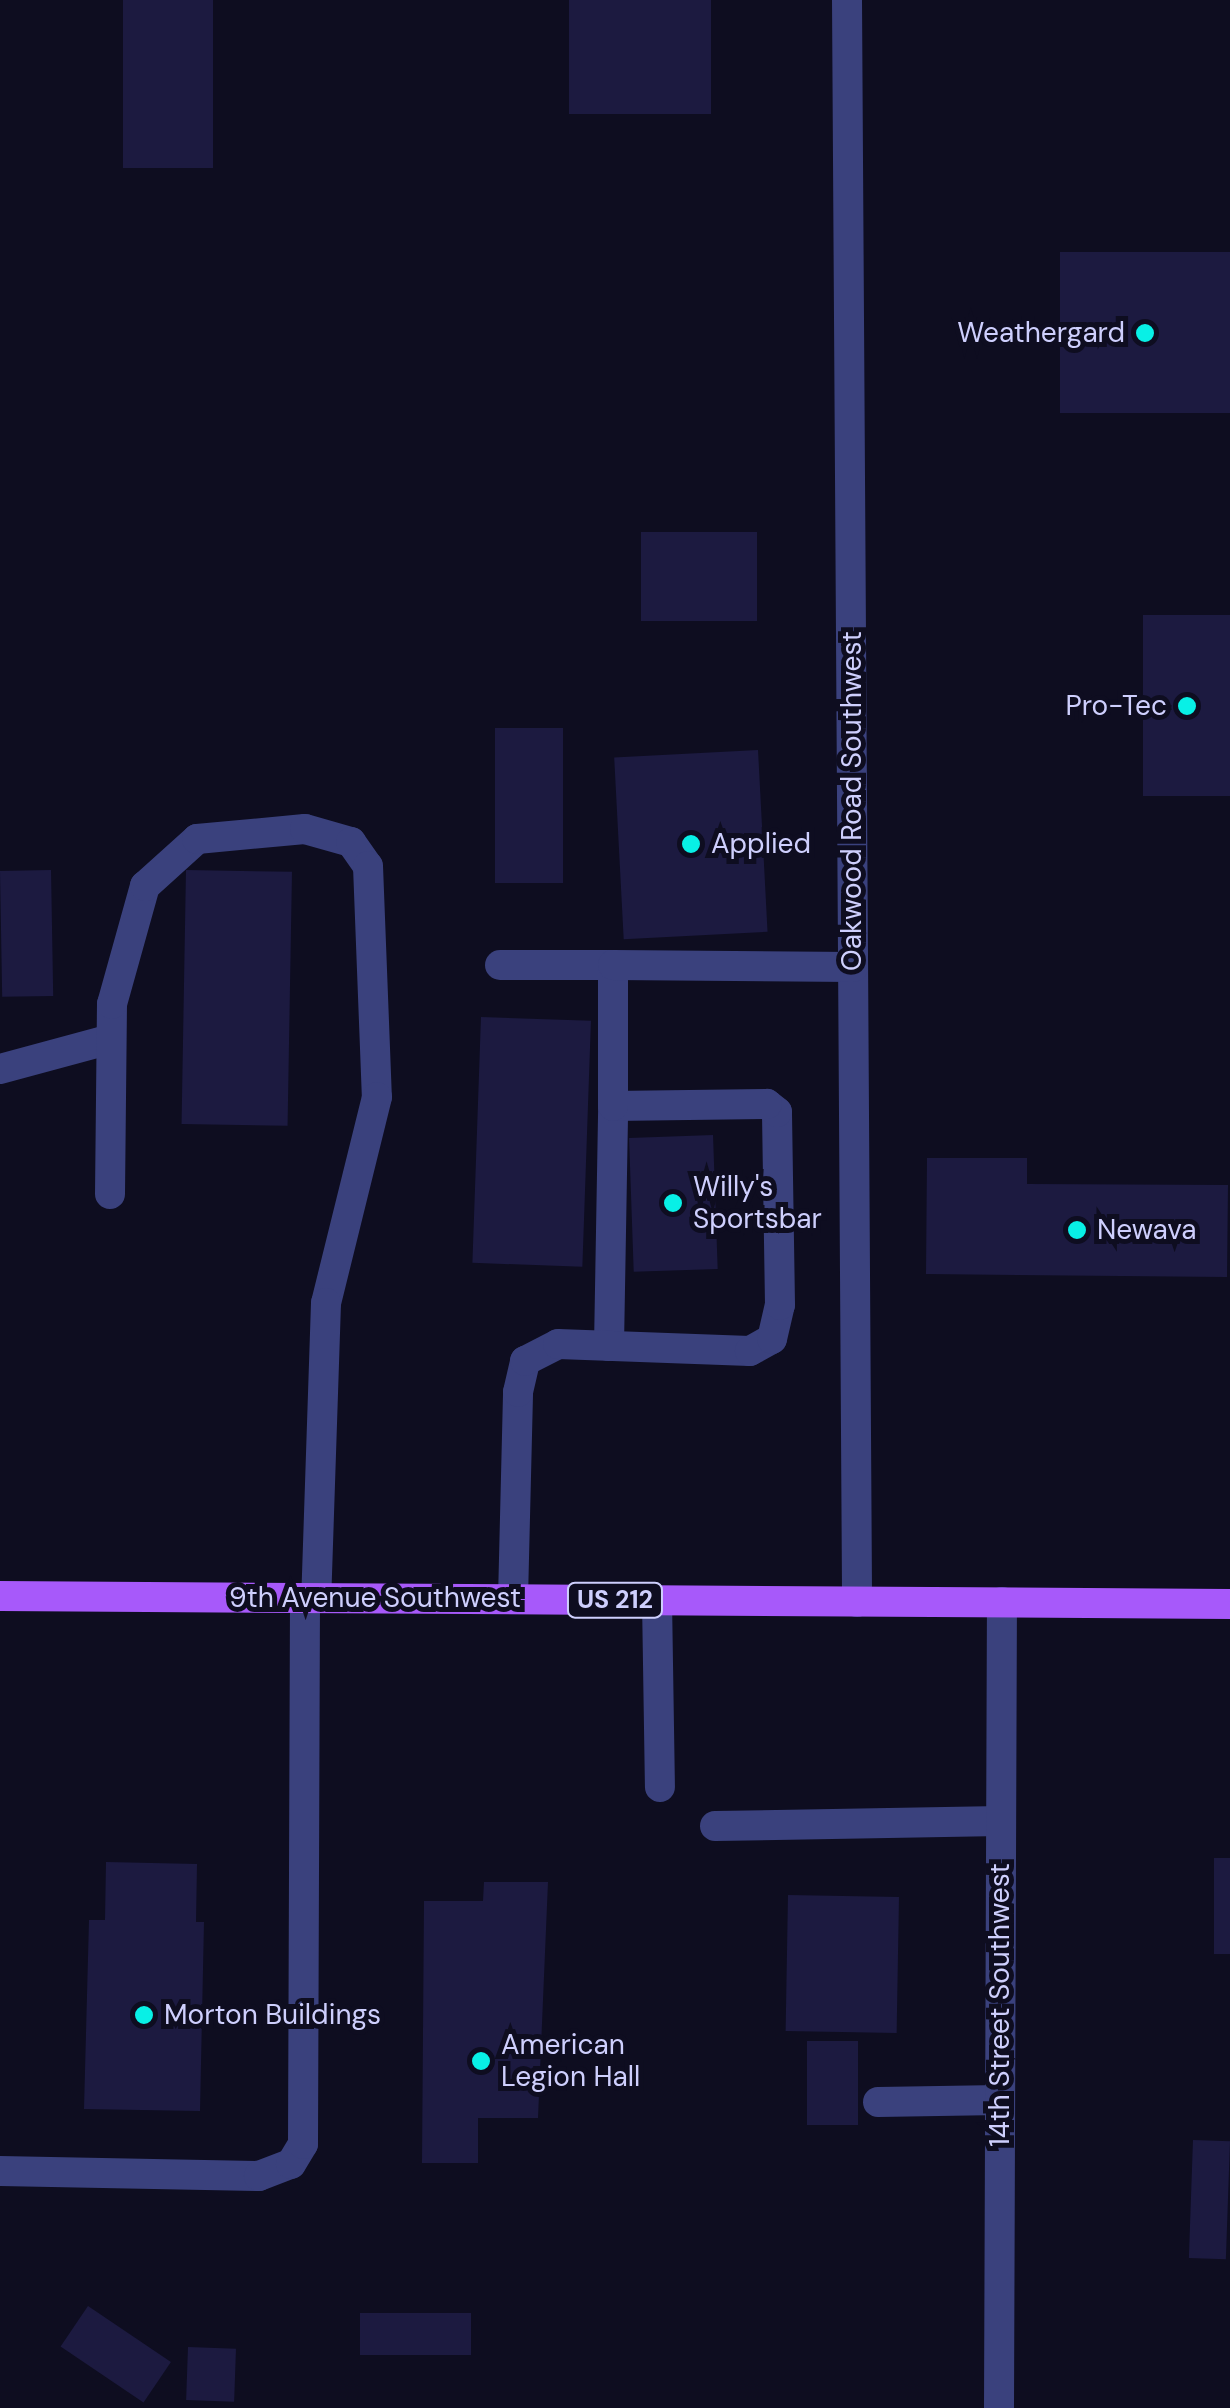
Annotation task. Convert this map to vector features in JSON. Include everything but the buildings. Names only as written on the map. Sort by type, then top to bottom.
[{"type":"main road","name":"9th Avenue Southwest","points":[[0,1596],[1230,1604]]},
{"type":"street","name":"Oakwood Road Southwest","points":[[848,0],[857,1602]]},
{"type":"street","points":[[0,2172],[259,2176],[291,2164],[303,2144],[311,1598],[326,1303],[377,1097],[368,866],[351,842],[304,828],[196,838],[146,886],[112,1004],[110,1194]]},
{"type":"street","points":[[500,966],[853,967]]},
{"type":"street","points":[[608,1346],[613,966]]},
{"type":"street","points":[[0,1068],[111,1039]]},
{"type":"street","points":[[512,1599],[518,1392],[525,1362],[558,1344],[750,1352],[772,1339],[780,1305],[777,1112],[767,1104],[612,1106]]},
{"type":"street","points":[[658,1600],[660,1786]]},
{"type":"street","name":"14th Street Southwest","points":[[999,2408],[1002,1602]]},
{"type":"street","points":[[715,1826],[1001,1821]]},
{"type":"street","points":[[878,2102],[1000,2100]]},
{"type":"place","name":"Weathergard","points":[[1145,333]]},
{"type":"place","name":"Pro-Tec","points":[[1187,706]]},
{"type":"place","name":"Applied","points":[[691,844]]},
{"type":"place","name":"Willy's Sportsbar","points":[[673,1203]]},
{"type":"place","name":"Newava","points":[[1077,1230]]},
{"type":"place","name":"Morton Buildings","points":[[144,2015]]},
{"type":"place","name":"American Legion Hall","points":[[481,2061]]}]
